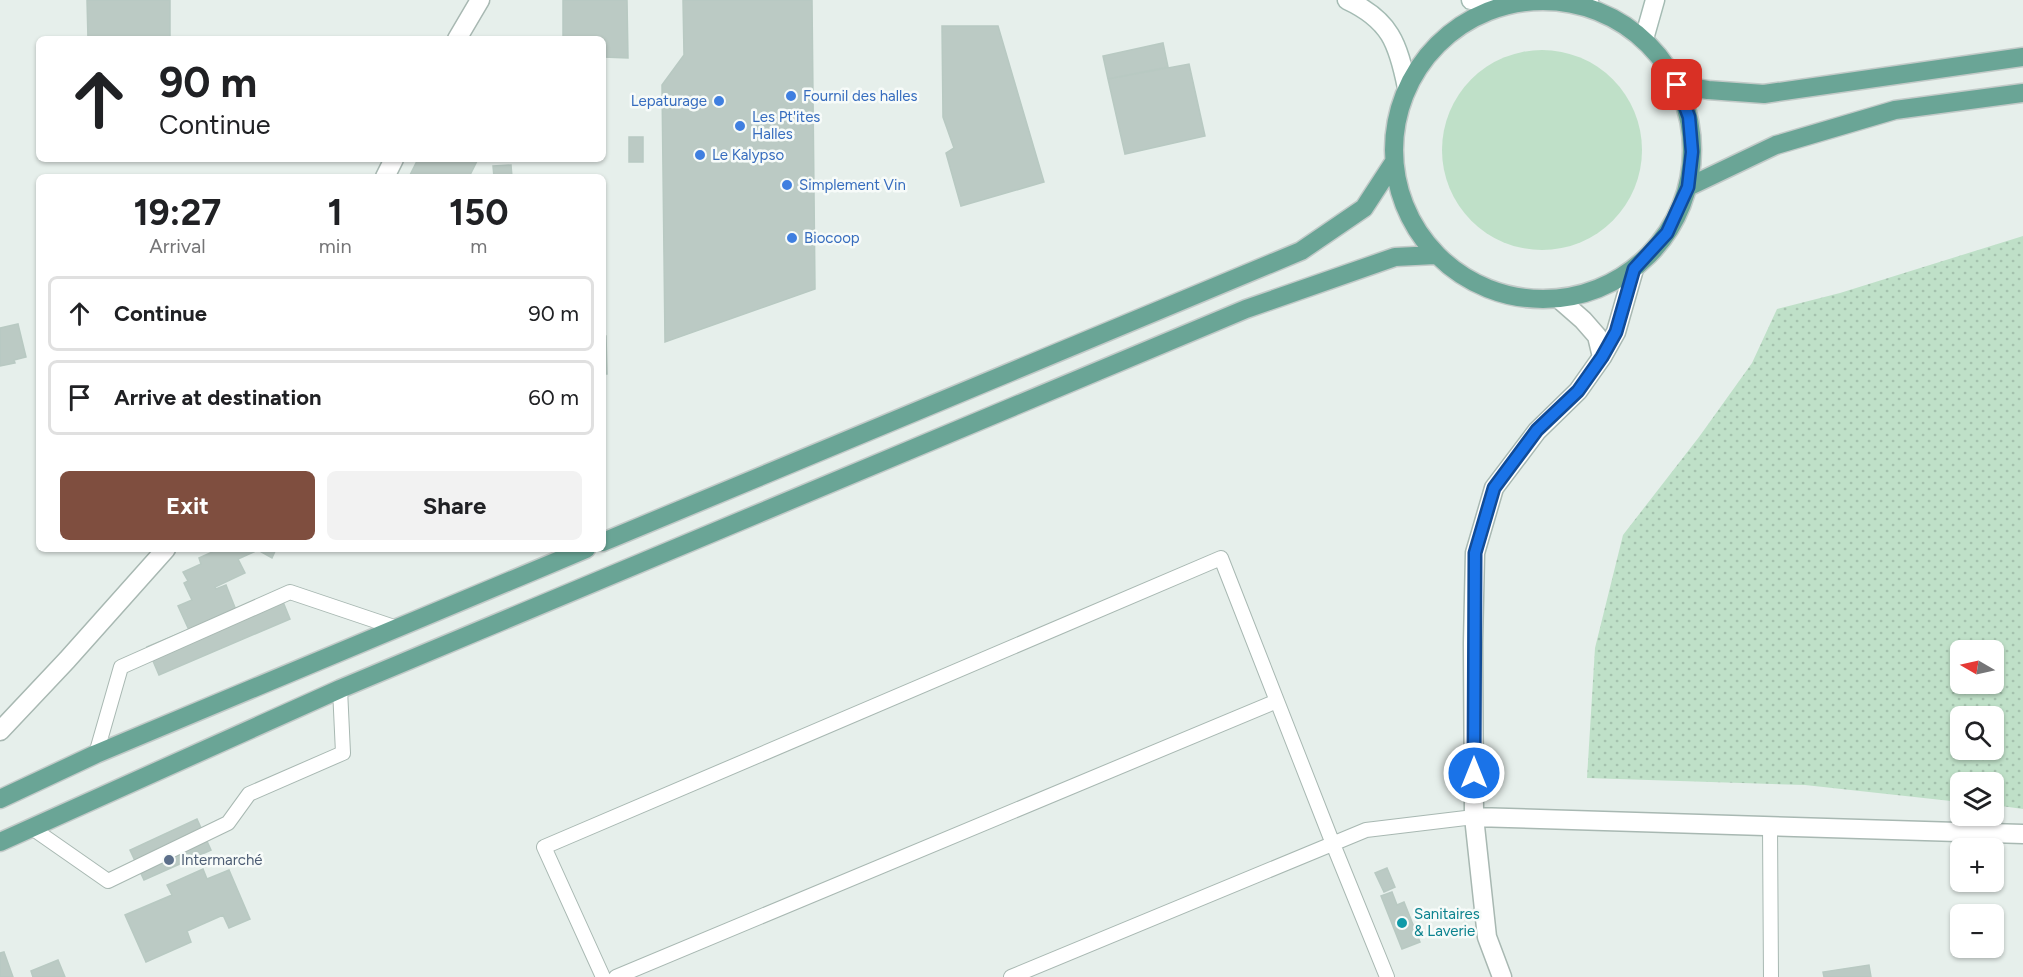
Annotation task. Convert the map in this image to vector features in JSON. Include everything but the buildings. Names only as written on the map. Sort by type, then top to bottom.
[{"type":"main road","points":[[1539,0],[1583,2],[1613,17],[1644,39],[1662,60],[1677,85],[1689,117],[1692,152],[1688,187],[1667,233],[1634,269],[1598,289],[1559,299],[1514,297],[1471,282],[1435,255],[1414,227],[1400,196],[1394,162],[1395,124],[1407,88],[1430,52],[1462,24],[1500,6],[1539,0]]},
{"type":"main road","points":[[1677,85],[1764,94],[2023,57]]},
{"type":"main road","points":[[1688,187],[1776,145],[1894,110],[2023,93]]},
{"type":"main road","points":[[606,541],[1301,251],[1364,208],[1394,162]]},
{"type":"main road","points":[[0,842],[340,689],[1246,309],[1395,257],[1435,255]]},
{"type":"main road","points":[[0,799],[96,754],[579,552]]},
{"type":"street","points":[[459,36],[480,0]]},
{"type":"street","points":[[1347,0],[1367,9],[1388,31],[1400,54],[1407,88]]},
{"type":"street","points":[[1471,0],[1500,6]]},
{"type":"street","points":[[1644,39],[1655,0]]},
{"type":"street","points":[[1502,977],[1487,937],[1474,817],[1475,553],[1494,488],[1537,430],[1578,391],[1602,357],[1616,332],[1634,269]]},
{"type":"street","points":[[1559,299],[1597,336],[1602,357]]},
{"type":"street","points":[[0,731],[68,660],[163,552]]},
{"type":"street","points":[[1474,817],[2023,834]]},
{"type":"lane","points":[[603,977],[544,847],[1221,558],[1333,844],[1388,977]]},
{"type":"lane","points":[[96,754],[121,667],[290,592],[397,628]]},
{"type":"lane","points":[[32,828],[108,881],[228,824],[249,794],[343,753],[340,689]]},
{"type":"lane","points":[[616,977],[1277,701]]},
{"type":"lane","points":[[1011,977],[1366,830],[1474,817]]},
{"type":"lane","points":[[1770,827],[1771,977]]},
{"type":"green space","points":[[1552,50],[1562,51],[1589,61],[1606,72],[1620,86],[1635,112],[1641,130],[1641,170],[1631,197],[1620,214],[1606,228],[1589,239],[1562,249],[1532,250],[1522,249],[1495,239],[1478,228],[1464,214],[1453,197],[1443,170],[1442,140],[1443,130],[1453,103],[1464,86],[1478,72],[1495,61],[1522,51]]},
{"type":"green space","points":[[2023,236],[2023,809],[2004,806],[2004,772],[1950,772],[1950,801],[1805,785],[1587,778],[1595,648],[1623,535],[1699,437],[1752,363],[1777,309],[1840,293]]},
{"type":"place","name":"Fournil des halles","points":[[791,96]]},
{"type":"place","name":"Lepaturage","points":[[719,101]]},
{"type":"place","name":"Les Pt'ites Halles","points":[[740,126]]},
{"type":"place","name":"Le Kalypso","points":[[700,155]]},
{"type":"place","name":"Simplement Vin","points":[[787,185]]},
{"type":"place","name":"Biocoop","points":[[792,238]]},
{"type":"place","name":"Intermarché","points":[[169,860]]},
{"type":"place","name":"Sanitaires & Laverie","points":[[1402,923]]},
{"type":"route","points":[[1474,773],[1475,553],[1494,488],[1537,430],[1578,391],[1602,357],[1616,332],[1634,269],[1667,233],[1688,187],[1692,152],[1689,117],[1677,85]]}]
